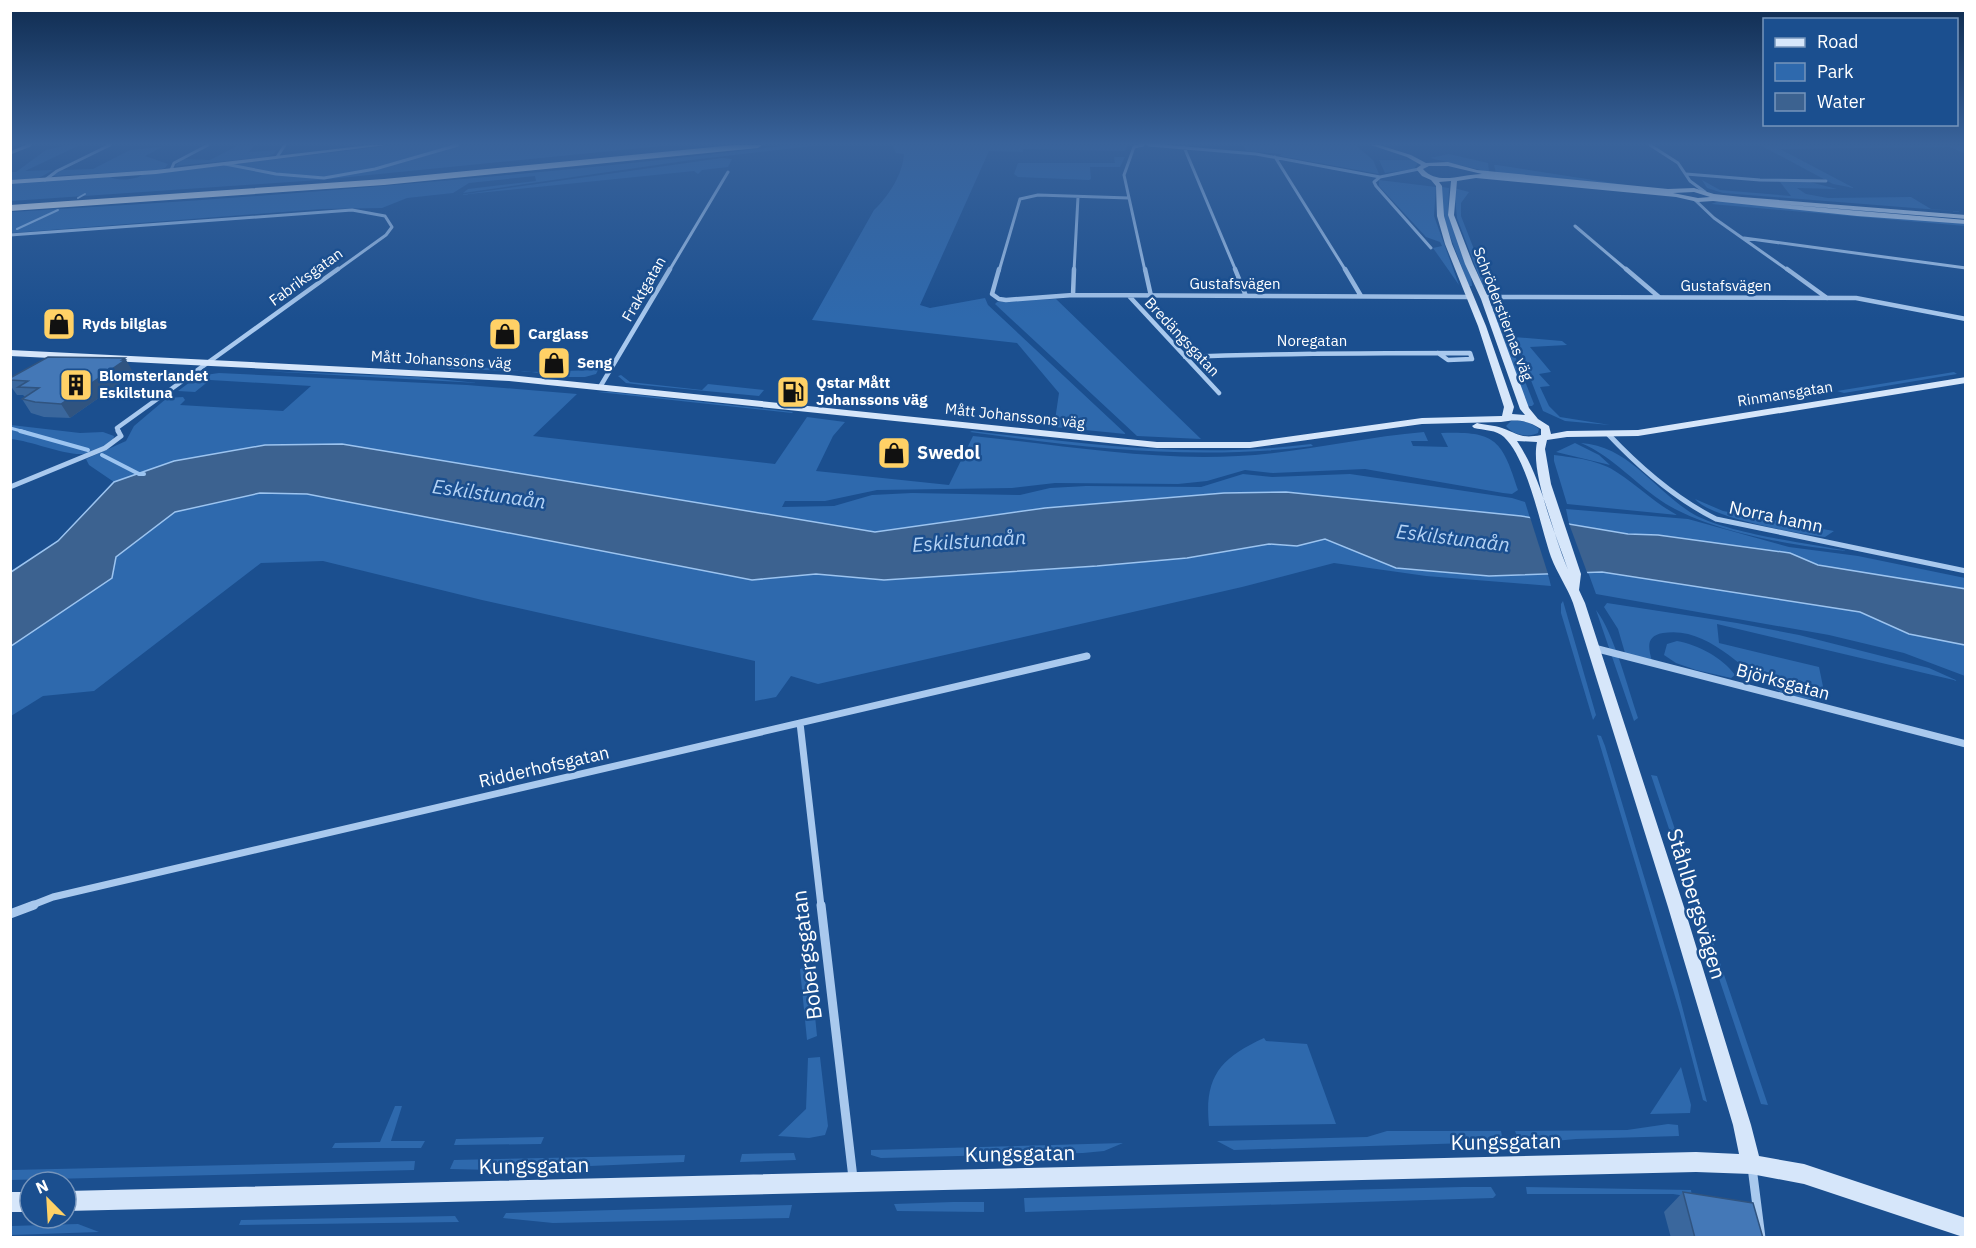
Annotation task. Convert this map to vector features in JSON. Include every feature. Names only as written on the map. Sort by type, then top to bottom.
[{"type":"highway","points":[[10,207],[63,203]]},
{"type":"street","name":"Fraktgatan","points":[[600,387],[709,203]]},
{"type":"street","name":"Gustafsvägen","points":[[1018,203],[992,293],[999,299],[1073,295],[1471,297]]},
{"type":"street","points":[[1073,295],[1078,203]]},
{"type":"street","name":"Bredängsgatan","points":[[1130,203],[1151,296]]},
{"type":"street","points":[[1207,203],[1246,296]]},
{"type":"street","points":[[1304,203],[1361,296]]},
{"type":"street","points":[[1391,203],[1431,248]]},
{"type":"street","name":"Schröderstiernas väg","points":[[1437,203],[1443,230],[1471,297],[1509,407],[1504,425]]},
{"type":"street","name":"Schröderstiernas väg","points":[[1451,203],[1451,215],[1469,264],[1485,297],[1525,409],[1546,428],[1544,437]]},
{"type":"street","points":[[1699,203],[1827,298]]},
{"type":"street","points":[[1706,210],[1709,203]]},
{"type":"street","points":[[1759,203],[1965,222]]},
{"type":"street","points":[[1781,203],[1965,217]]},
{"type":"street","name":"Fabriksgatan","points":[[10,235],[333,210],[369,211],[388,218],[392,227],[386,235],[208,362]]},
{"type":"street","points":[[1575,226],[1659,297]]},
{"type":"street","points":[[1744,238],[1965,268]]},
{"type":"street","name":"Bredängsgatan","points":[[1129,296],[1219,393]]},
{"type":"street","points":[[1471,297],[1485,297]]},
{"type":"street","name":"Gustafsvägen","points":[[1485,297],[1865,299],[1965,319]]},
{"type":"street","name":"Mått Johanssons väg","points":[[10,353],[509,378],[1157,445],[1250,445],[1405,423],[1441,421],[1504,425]]},
{"type":"street","name":"Noregatan","points":[[1185,357],[1297,353],[1438,353],[1470,353],[1472,359],[1448,360],[1438,353]]},
{"type":"street","points":[[10,487],[118,440],[121,436],[117,428],[208,362]]},
{"type":"street","name":"Rinmansgatan","points":[[1608,434],[1518,417],[1504,425],[1526,440],[1544,437],[1608,434],[1649,432],[1965,380]]},
{"type":"street","name":"Ståhlbergsvägen","points":[[1504,425],[1549,511]]},
{"type":"street","name":"Norra hamn","points":[[1608,434],[1626,454],[1688,505],[1716,519],[1965,571]]},
{"type":"street","name":"Ståhlbergsvägen","points":[[1544,437],[1539,450],[1549,511],[1564,575],[1574,588],[1683,930],[1742,1125],[1751,1164],[1761,1238]]},
{"type":"street","name":"Björksgatan","points":[[1593,648],[1965,744]]},
{"type":"street","name":"Ridderhofsgatan","points":[[10,914],[53,897],[1087,656]]},
{"type":"street","name":"Bobergsgatan","points":[[800,723],[853,1182]]},
{"type":"street","name":"Kungsgatan","points":[[78,1201],[1696,1162],[1751,1164],[1804,1174],[1965,1228]]},
{"type":"green space","points":[[153,203],[394,203],[382,208],[322,209],[11,233],[11,212]]},
{"type":"green space","points":[[880,203],[966,203],[920,305],[930,308],[985,298],[988,305],[1126,434],[1054,427],[1059,393],[1017,343],[812,320],[874,210]]},
{"type":"green space","points":[[1395,203],[1435,203],[1434,216],[1459,285],[1433,248],[1442,246],[1440,242],[1426,237]]},
{"type":"green space","points":[[1441,203],[1448,203],[1448,214],[1471,277],[1472,286],[1469,286],[1441,212]]},
{"type":"green space","points":[[1456,203],[1461,203],[1461,216],[1488,285],[1483,287],[1457,218]]},
{"type":"green space","points":[[1745,203],[1965,223],[1965,226],[1711,204]]},
{"type":"green space","points":[[1853,203],[1921,203],[1931,209],[1965,212]]},
{"type":"green space","points":[[1056,299],[1201,439],[1137,436],[995,304],[997,302]]},
{"type":"green space","points":[[1494,303],[1534,404],[1532,406],[1527,406],[1490,307]]},
{"type":"green space","points":[[1514,337],[1562,341],[1567,345],[1530,347],[1551,372],[1539,374],[1550,386],[1540,387],[1549,406],[1560,417],[1610,425],[1565,421],[1543,411]]},
{"type":"green space","points":[[466,354],[459,365],[518,371],[448,369]]},
{"type":"green space","points":[[598,370],[596,374],[585,377],[531,372]]},
{"type":"green space","points":[[262,371],[418,377],[478,383]]},
{"type":"green space","points":[[1954,372],[1957,374],[1844,393],[1837,391]]},
{"type":"green space","points":[[219,373],[467,385],[577,394],[533,436],[775,464],[807,417],[845,422],[833,436],[816,471],[949,485],[973,436],[1138,454],[1205,457],[1285,452],[1424,432],[1428,441],[1411,441],[1413,446],[1448,447],[1441,433],[1474,434],[1494,442],[1501,449],[1518,490],[1512,494],[1503,493],[1365,469],[1273,473],[1245,470],[1207,481],[1178,484],[1055,483],[1012,488],[877,490],[825,501],[785,501],[782,507],[834,506],[872,495],[912,493],[1020,495],[1050,488],[1086,486],[1201,487],[1243,474],[1272,477],[1350,474],[1512,498],[1525,502],[1530,518],[1286,492],[1224,493],[1045,508],[875,532],[509,472],[174,461],[114,482],[89,465],[86,459],[126,441],[134,426],[167,398],[183,397],[185,400],[180,405],[283,411],[311,386],[210,380],[195,392],[178,391],[198,376]]},
{"type":"green space","points":[[621,375],[630,382],[702,390],[708,384],[764,390],[759,396],[642,385],[626,383],[618,376]]},
{"type":"green space","points":[[598,392],[611,392],[793,412],[792,413]]},
{"type":"green space","points":[[1511,421],[1530,423],[1539,429],[1538,433],[1525,435],[1517,433],[1506,426]]},
{"type":"green space","points":[[11,425],[80,433],[103,432],[114,436],[113,441],[98,449],[86,454],[75,454],[11,439]]},
{"type":"green space","points":[[970,432],[1099,445],[1183,450],[1268,448],[1311,444],[1313,446],[1227,452],[1141,451]]},
{"type":"green space","points":[[1575,443],[1599,455],[1610,465],[1556,452]]},
{"type":"green space","points":[[1581,443],[1614,452],[1681,505],[1710,522],[1748,533],[1847,551],[1754,536],[1730,530],[1685,514],[1666,504],[1614,463]]},
{"type":"green space","points":[[1554,455],[1604,465],[1677,515],[1567,504]]},
{"type":"green space","points":[[260,493],[307,494],[752,580],[816,574],[884,580],[1097,566],[1187,558],[1269,544],[1297,546],[1325,539],[1396,568],[1489,576],[1548,574],[1551,586],[1426,576],[1334,563],[1242,587],[818,684],[791,676],[776,697],[755,701],[755,661],[482,600],[323,561],[261,563],[94,691],[43,696],[11,716],[11,646],[112,578],[116,557],[175,512]]},
{"type":"green space","points":[[1695,499],[1723,511],[1834,531],[1825,537],[1756,524],[1719,513]]},
{"type":"green space","points":[[1566,509],[1688,519],[1789,547],[1858,556],[1965,578],[1965,589],[1818,565],[1790,553],[1658,535],[1628,534],[1569,524]]},
{"type":"green space","points":[[1588,572],[1602,572],[1860,612],[1909,634],[1965,645],[1965,676],[1904,653],[1829,635],[1596,594]]},
{"type":"green space","points":[[1563,601],[1596,715],[1593,720],[1561,613]]},
{"type":"green space","points":[[1607,603],[1799,635],[1929,668],[1958,681],[1717,624],[1719,643],[1819,667],[1826,701],[1795,697],[1770,686],[1727,654],[1697,637],[1680,633],[1657,634],[1650,643],[1652,661],[1625,653],[1618,629],[1604,607]]},
{"type":"green space","points":[[1596,610],[1609,632],[1620,662],[1638,718],[1634,721]]},
{"type":"green space","points":[[1677,641],[1693,645],[1709,653],[1735,675],[1731,678],[1676,663],[1664,655],[1667,644]]},
{"type":"green space","points":[[1597,735],[1601,736],[1605,746],[1677,987],[1707,1102],[1703,1100],[1680,1013]]},
{"type":"green space","points":[[1651,775],[1657,776],[1768,1105],[1761,1104]]},
{"type":"green space","points":[[810,966],[817,1036],[807,1040],[800,969]]},
{"type":"green space","points":[[1264,1038],[1266,1041],[1307,1044],[1336,1124],[1209,1126],[1209,1094],[1218,1071],[1236,1053]]},
{"type":"green space","points":[[820,1057],[828,1126],[825,1135],[809,1138],[778,1136],[806,1109],[808,1058]]},
{"type":"green space","points":[[1681,1067],[1691,1105],[1690,1113],[1650,1114]]},
{"type":"green space","points":[[395,1106],[402,1106],[391,1141],[425,1141],[421,1148],[332,1148],[335,1143],[380,1142]]},
{"type":"green space","points":[[1668,1124],[1678,1125],[1679,1136],[1576,1139],[1520,1144],[1515,1131],[1627,1130]]},
{"type":"green space","points":[[1387,1131],[1501,1131],[1503,1142],[1234,1150],[1217,1141],[1367,1137]]},
{"type":"green space","points":[[544,1137],[541,1144],[454,1145],[456,1139]]},
{"type":"green space","points":[[1123,1143],[1104,1151],[1083,1153],[881,1158],[871,1155],[871,1150]]},
{"type":"green space","points":[[794,1153],[796,1160],[740,1162],[742,1154]]},
{"type":"green space","points":[[685,1155],[684,1162],[495,1170],[450,1169],[454,1160]]},
{"type":"green space","points":[[415,1161],[414,1170],[78,1178],[78,1170],[18,1170],[18,1180],[10,1180],[11,1170]]},
{"type":"green space","points":[[1491,1187],[1496,1195],[1493,1198],[1025,1212],[1024,1198]]},
{"type":"green space","points":[[1526,1187],[1691,1190],[1692,1197],[1673,1194],[1527,1194]]},
{"type":"green space","points":[[984,1202],[984,1212],[897,1211],[894,1204]]},
{"type":"green space","points":[[792,1205],[789,1218],[553,1223],[503,1218],[506,1213]]},
{"type":"green space","points":[[455,1216],[459,1222],[239,1225],[241,1220]]},
{"type":"green space","points":[[78,1224],[99,1232],[11,1235],[11,1226],[18,1226],[18,1230],[78,1230]]},
{"type":"water","name":"Eskilstunaån","points":[[342,444],[875,532],[1045,508],[1224,493],[1286,492],[1521,516],[1628,534],[1658,535],[1790,553],[1818,565],[1966,589],[1965,645],[1909,634],[1860,612],[1602,572],[1489,576],[1396,568],[1325,539],[1297,546],[1269,544],[1187,558],[1097,566],[884,580],[816,574],[752,580],[307,494],[260,493],[175,512],[116,557],[112,578],[11,646],[11,572],[58,541],[114,482],[174,461],[265,445]]},
{"type":"pier","points":[[1529,514],[1568,521],[1588,575],[1549,577]]},
{"type":"building","points":[[48,357],[125,358],[122,360],[125,360],[61,404],[22,399],[39,388],[18,387],[28,381],[10,380],[10,378]]},
{"type":"building","points":[[1683,1192],[1753,1203],[1763,1238],[1695,1238]]},
{"type":"waterway","points":[[17,229],[58,210]]},
{"type":"waterway","points":[[10,428],[25,432]]},
{"type":"waterway","points":[[20,431],[88,450]]},
{"type":"waterway","points":[[102,455],[139,474],[144,474]]},
{"type":"place","name":"Ryds bilglas","points":[[59,324]]},
{"type":"place","name":"Carglass","points":[[505,334]]},
{"type":"place","name":"Seng","points":[[554,363]]},
{"type":"place","name":"Blomsterlandet Eskilstuna","points":[[76,385]]},
{"type":"place","name":"Qstar Mått Johanssons väg","points":[[793,392]]},
{"type":"place","name":"Swedol","points":[[894,453]]}]
